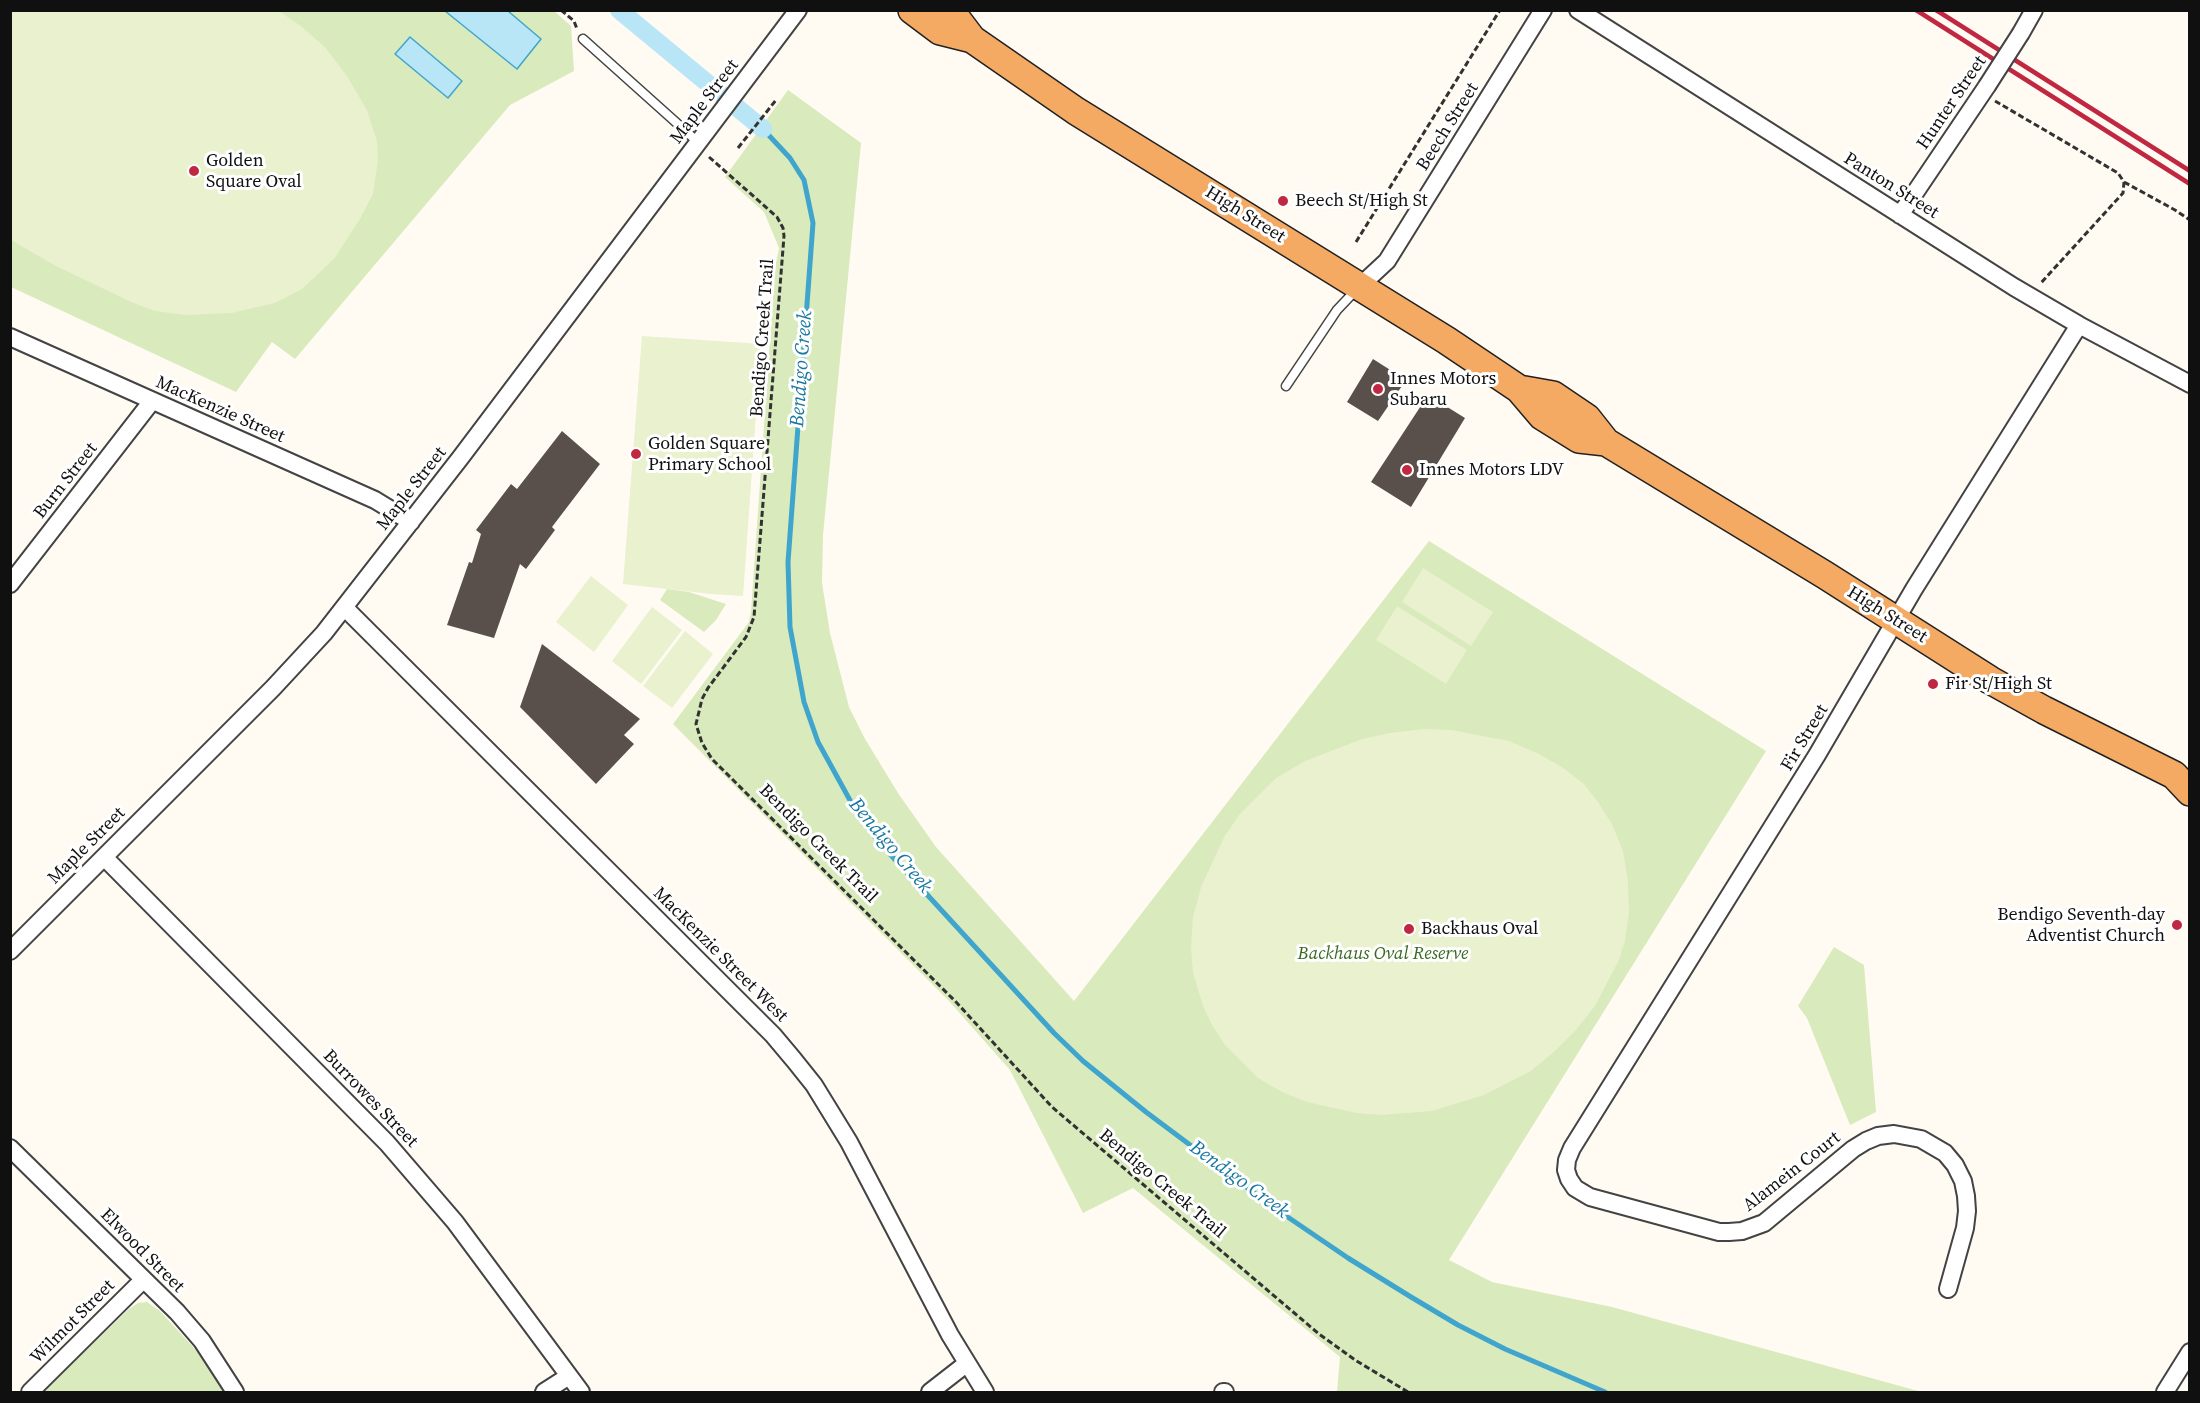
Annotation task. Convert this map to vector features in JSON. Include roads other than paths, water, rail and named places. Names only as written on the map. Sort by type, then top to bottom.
[{"type":"highway","name":"High Street","points":[[912,10],[940,31],[972,39]]},
{"type":"highway","name":"High Street","points":[[950,10],[972,39],[1076,111],[1519,389],[1542,416],[1551,422],[1579,439],[1606,442],[1999,685],[2184,781]]},
{"type":"street","name":"Maple Street","points":[[10,951],[278,682],[345,608],[798,10]]},
{"type":"street","name":"Beech Street","points":[[1359,287],[1387,261],[1544,10]]},
{"type":"street","name":"Panton Street","points":[[1578,10],[2029,296],[2190,384]]},
{"type":"street","name":"Hunter Street","points":[[1900,215],[1984,90],[2034,10]]},
{"type":"street","name":"Fir Street","points":[[1566,1170],[1572,1148],[1817,755],[1895,621],[2079,325]]},
{"type":"street","name":"MacKenzie Street","points":[[10,337],[375,500],[411,522]]},
{"type":"street","name":"Burn Street","points":[[10,584],[152,401]]},
{"type":"street","name":"MacKenzie Street West","points":[[345,608],[756,1018],[794,1060],[814,1085],[849,1142],[966,1364],[985,1392]]},
{"type":"street","name":"Burrowes Street","points":[[104,857],[387,1143],[455,1222],[581,1392]]},
{"type":"street","name":"Alamein Court","points":[[1566,1170],[1575,1188],[1590,1197],[1719,1232],[1742,1231],[1764,1223],[1853,1149],[1866,1141],[1878,1136],[1894,1134],[1921,1139],[1945,1153],[1955,1165],[1963,1180],[1966,1196],[1965,1228],[1948,1289]]},
{"type":"street","name":"Elwood Street","points":[[10,1148],[177,1312],[202,1341],[235,1392]]},
{"type":"street","name":"Wilmot Street","points":[[30,1392],[143,1280]]},
{"type":"street","points":[[2165,1392],[2190,1352]]},
{"type":"street","points":[[930,1392],[966,1364]]},
{"type":"street","points":[[544,1392],[569,1376]]},
{"type":"lane","points":[[583,39],[699,143]]},
{"type":"lane","points":[[1286,386],[1337,310],[1359,287]]},
{"type":"water","points":[[445,11],[508,11],[541,39],[517,69]]},
{"type":"water","points":[[410,37],[462,81],[448,98],[395,54]]},
{"type":"waterway","name":"Bendigo Creek","points":[[619,10],[763,129]]},
{"type":"waterway","name":"Bendigo Creek","points":[[763,129],[790,158],[804,180],[813,223],[788,562],[790,627],[804,702],[818,742],[857,813],[878,841],[1054,1033],[1083,1061],[1146,1112],[1273,1207],[1411,1297],[1505,1349],[1605,1392]]},
{"type":"railway","points":[[1916,10],[2190,184]]},
{"type":"railway","points":[[1936,10],[2190,171]]},
{"type":"place","name":"Golden Square Oval","points":[[194,171]]},
{"type":"place","name":"Beech St/High St","points":[[1283,201]]},
{"type":"place","name":"Innes Motors Subaru","points":[[1378,389]]},
{"type":"place","name":"Golden Square Primary School","points":[[636,454]]},
{"type":"place","name":"Innes Motors LDV","points":[[1407,470]]},
{"type":"place","name":"Fir St/High St","points":[[1933,684]]},
{"type":"place","name":"Bendigo Seventh-day Adventist Church","points":[[2177,925]]},
{"type":"place","name":"Backhaus Oval","points":[[1409,929]]},
{"type":"park label","name":"Backhaus Oval Reserve","points":[[1383,954]]}]
